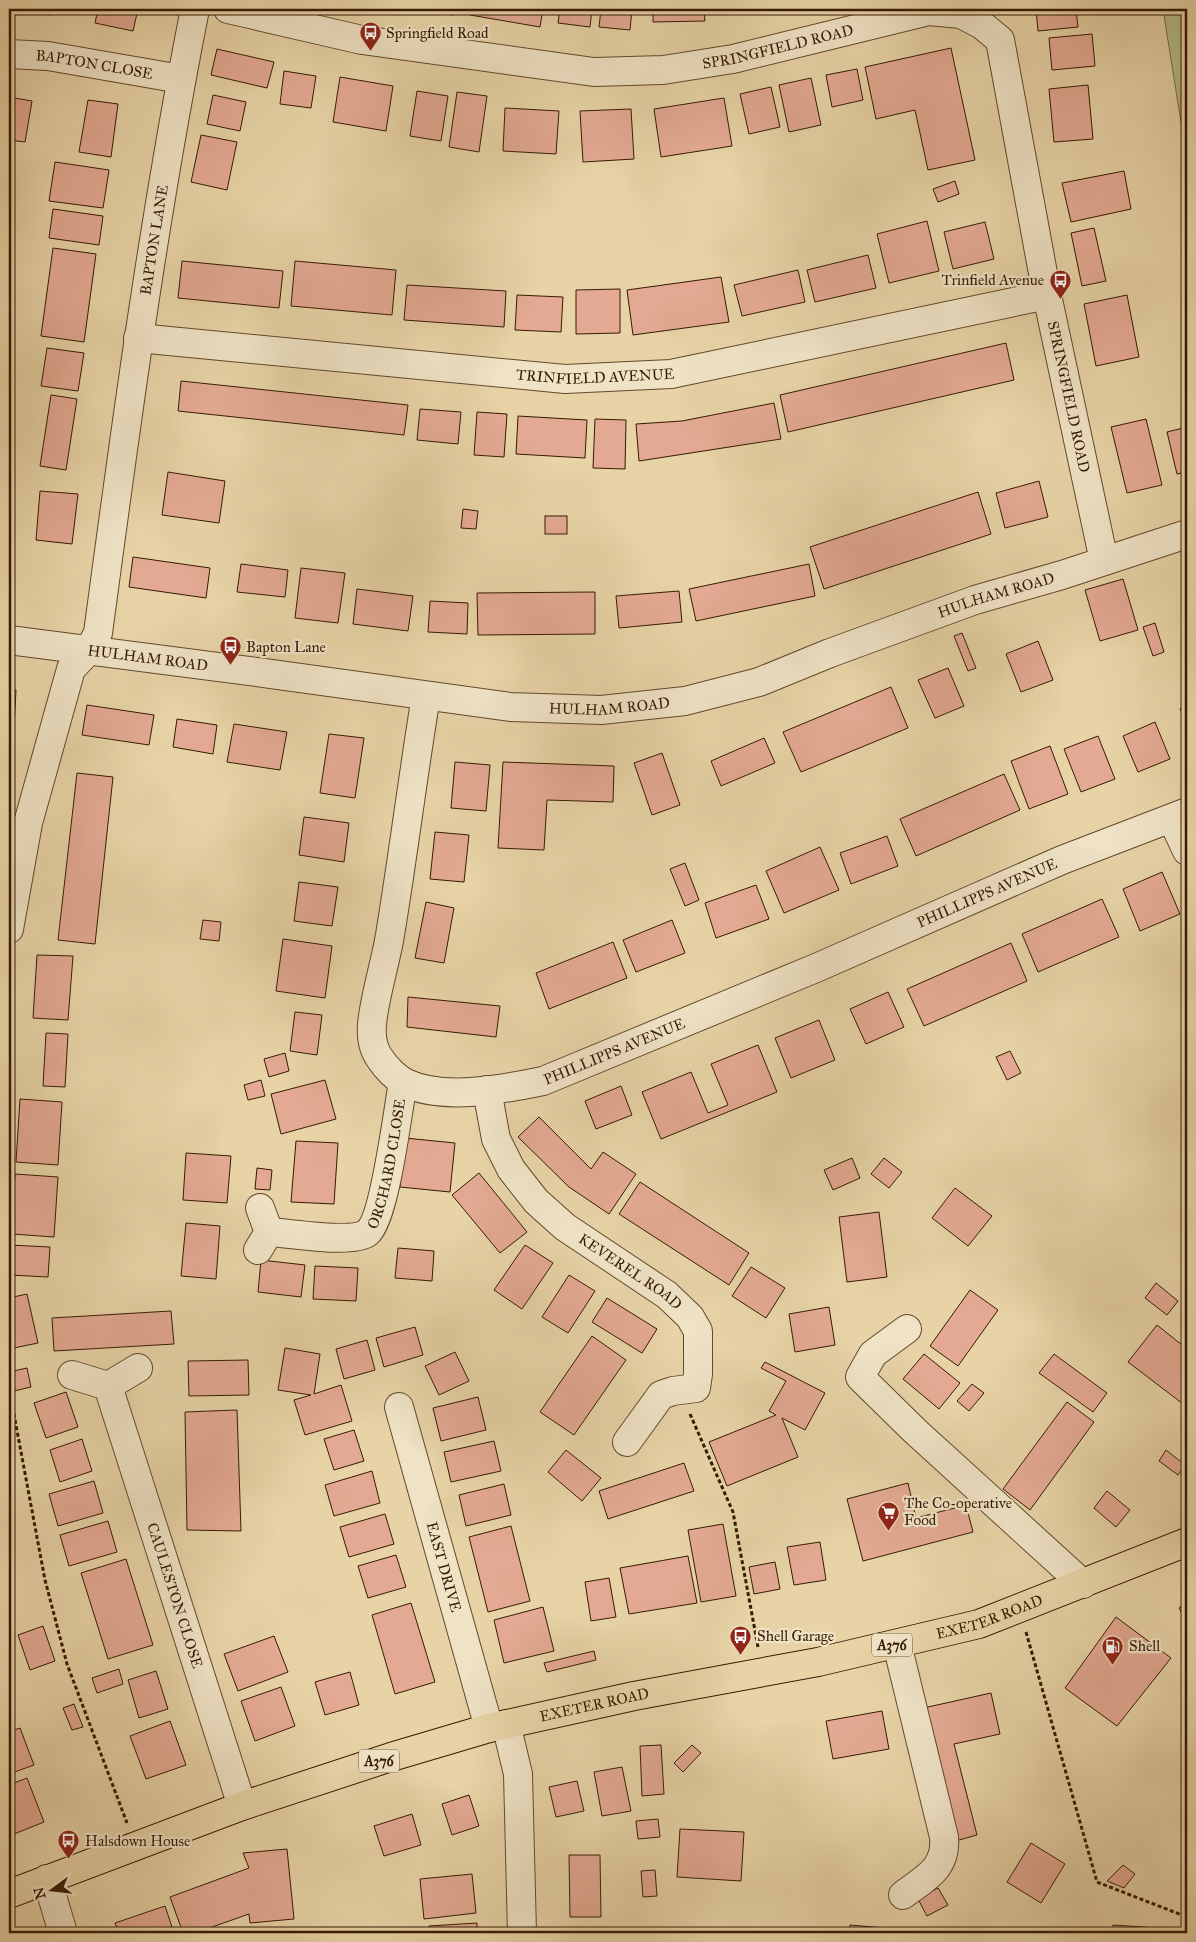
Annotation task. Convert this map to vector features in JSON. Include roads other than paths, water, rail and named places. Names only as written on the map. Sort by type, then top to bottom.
[{"type":"highway","name":"EXETER ROAD","points":[[9,1894],[242,1806],[391,1757],[497,1726],[634,1696],[897,1644],[979,1624],[1187,1542]]},
{"type":"street","name":"BAPTON LANE","points":[[89,650],[98,633],[138,338],[194,9]]},
{"type":"street","name":"SPRINGFIELD ROAD","points":[[228,9],[362,40],[594,72],[672,69],[733,59],[929,11],[961,14],[982,25],[1000,40],[1047,295],[1104,561]]},
{"type":"street","name":"BAPTON CLOSE","points":[[9,54],[48,56],[181,79]]},
{"type":"street","name":"TRINFIELD AVENUE","points":[[138,338],[565,379],[671,374],[1047,295]]},
{"type":"street","name":"HULHAM ROAD","points":[[9,640],[510,707],[601,710],[685,701],[759,682],[830,653],[975,600],[1062,575],[1187,534]]},
{"type":"street","points":[[9,928],[28,823],[70,669],[89,650]]},
{"type":"street","name":"PHILLIPPS AVENUE","points":[[426,696],[390,935],[372,1024],[372,1041],[380,1059],[404,1082],[423,1090],[447,1092],[487,1090],[508,1088],[543,1080],[816,968],[1062,860],[1180,815]]},
{"type":"street","points":[[1180,815],[1187,851]]},
{"type":"street","name":"ORCHARD CLOSE","points":[[262,1230],[348,1239],[367,1233],[376,1219],[387,1176],[404,1082]]},
{"type":"street","name":"KEVEREL ROAD","points":[[487,1090],[496,1139],[511,1169],[536,1201],[565,1227],[667,1295],[690,1317],[698,1331],[698,1374],[696,1388],[660,1395],[627,1442]]},
{"type":"street","points":[[907,1329],[873,1354],[860,1377],[914,1431],[1083,1584]]},
{"type":"street","points":[[72,1375],[108,1386],[138,1368]]},
{"type":"street","name":"CAULESTON CLOSE","points":[[108,1386],[242,1806]]},
{"type":"street","name":"EAST DRIVE","points":[[399,1407],[497,1726],[518,1774],[522,1933]]},
{"type":"street","points":[[897,1644],[944,1837],[945,1849],[940,1865],[903,1895]]},
{"type":"street","points":[[46,1879],[63,1933]]},
{"type":"place","name":"Springfield Road","points":[[370,52]]},
{"type":"place","name":"Trinfield Avenue","points":[[1060,299]]},
{"type":"place","name":"Bapton Lane","points":[[230,666]]},
{"type":"place","name":"The Co-operative Food","points":[[888,1531]]},
{"type":"place","name":"Shell Garage","points":[[741,1655]]},
{"type":"place","name":"Shell","points":[[1113,1665]]},
{"type":"place","name":"Halsdown House","points":[[69,1860]]}]
